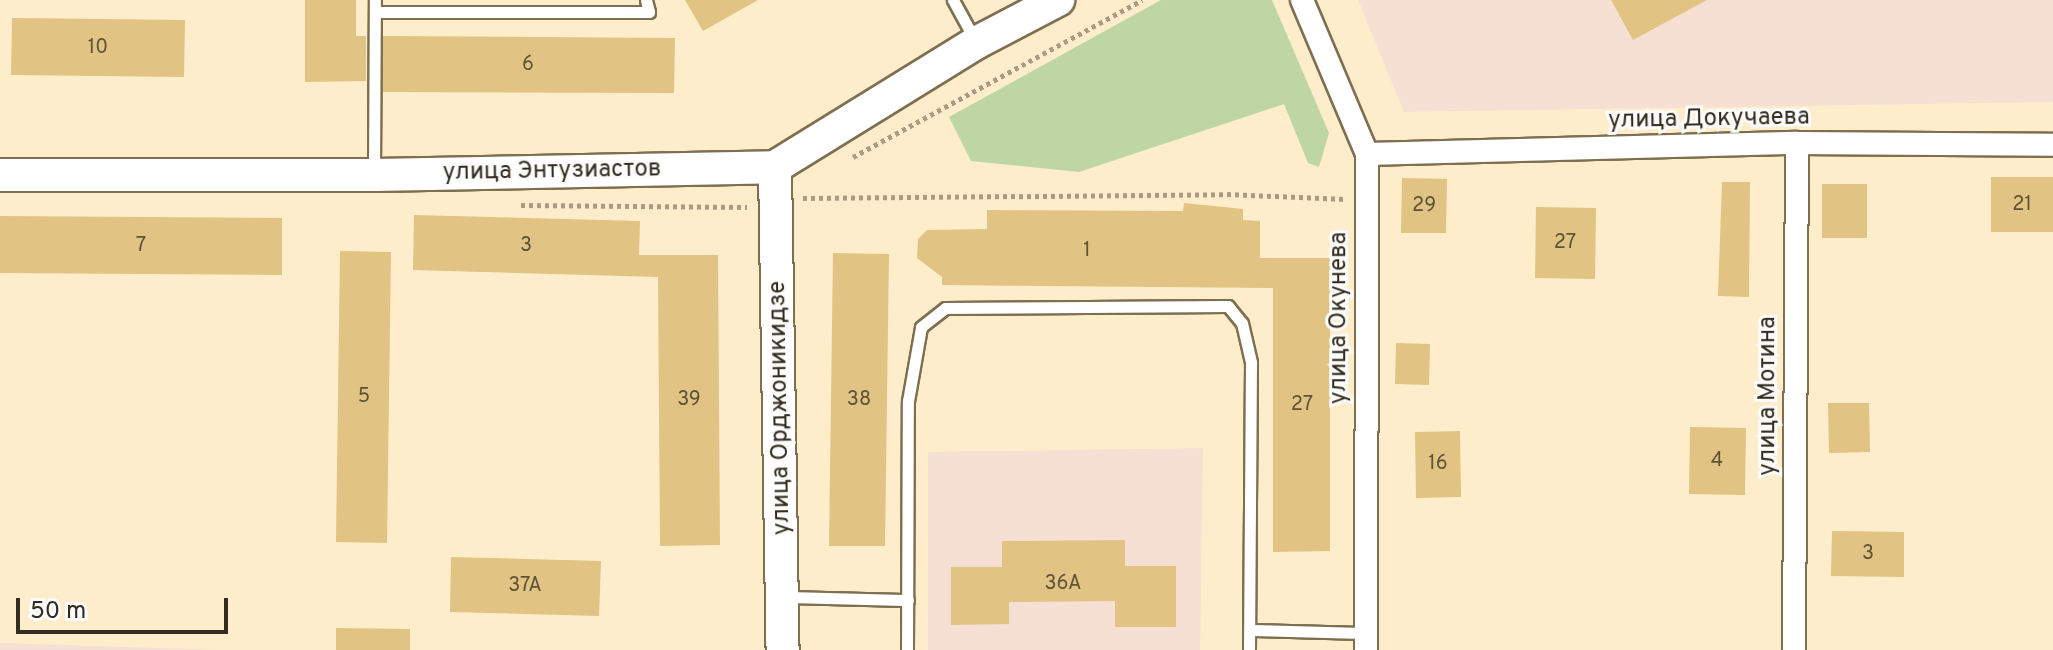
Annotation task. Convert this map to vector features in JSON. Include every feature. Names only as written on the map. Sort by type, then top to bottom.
[{"type":"street","points":[[777,183],[976,43],[1058,0]]},
{"type":"street","name":"улица Окунева","points":[[1302,0],[1367,154],[1366,642]]},
{"type":"street","name":"улица Докучаева","points":[[1367,154],[1797,143],[2053,145]]},
{"type":"street","name":"улица Мотина","points":[[1794,650],[1797,143]]},
{"type":"street","name":"улица Энтузиастов","points":[[0,175],[374,175],[777,183]]},
{"type":"street","name":"улица Орджоникидзе","points":[[777,183],[783,650]]},
{"type":"lane","points":[[374,175],[375,6],[649,12],[646,0]]},
{"type":"lane","points":[[953,0],[976,43]]},
{"type":"lane","points":[[907,650],[908,401],[921,327],[945,308],[1228,306],[1242,323],[1251,362],[1249,650]]},
{"type":"lane","points":[[783,597],[908,600]]},
{"type":"lane","points":[[1250,630],[1366,642]]},
{"type":"path","points":[[848,160],[1142,0]]},
{"type":"path","points":[[777,183],[1367,200]]},
{"type":"shaded area","points":[[1358,0],[2053,0],[2053,102],[1404,112]]},
{"type":"shaded area","points":[[1203,448],[1200,650],[928,650],[928,452]]},
{"type":"shaded area","points":[[0,643],[222,650],[0,650]]},
{"type":"green space","points":[[1161,0],[1272,0],[1329,133],[1319,167],[1308,163],[1284,104],[1079,172],[971,161],[949,117]]},
{"type":"building","points":[[305,0],[356,0],[356,36],[366,36],[366,81],[305,82]]},
{"type":"building","points":[[685,0],[758,0],[703,31]]},
{"type":"building","points":[[1611,0],[1707,0],[1633,40]]},
{"type":"building","points":[[12,18],[185,20],[184,77],[11,75]]},
{"type":"building","points":[[383,36],[675,38],[674,93],[383,92]]},
{"type":"building","points":[[1991,177],[2053,177],[2053,232],[1991,232]]},
{"type":"building","points":[[1402,178],[1447,179],[1446,233],[1401,233]]},
{"type":"building","points":[[1722,182],[1750,182],[1749,297],[1718,296]]},
{"type":"building","points":[[1822,184],[1867,184],[1867,238],[1822,238]]},
{"type":"building","points":[[1184,203],[1243,209],[1243,220],[1260,221],[1260,258],[1330,258],[1330,551],[1273,552],[1273,288],[942,285],[942,277],[917,258],[918,239],[927,230],[987,229],[987,210],[1183,211]]},
{"type":"building","points":[[1536,207],[1596,208],[1595,279],[1535,278]]},
{"type":"building","points":[[414,215],[640,221],[639,255],[718,255],[720,545],[660,546],[658,277],[413,270]]},
{"type":"building","points":[[0,216],[282,218],[282,275],[0,273]]},
{"type":"building","points":[[340,251],[391,252],[387,543],[336,542]]},
{"type":"building","points":[[833,253],[889,254],[885,546],[829,546]]},
{"type":"building","points":[[1396,343],[1430,344],[1429,385],[1395,384]]},
{"type":"building","points":[[1828,403],[1869,403],[1870,452],[1829,453]]},
{"type":"building","points":[[1690,427],[1746,428],[1745,495],[1689,494]]},
{"type":"building","points":[[1460,431],[1461,497],[1416,498],[1415,432]]},
{"type":"building","points":[[1832,531],[1904,532],[1904,577],[1831,576]]},
{"type":"building","points":[[1125,540],[1125,566],[1176,566],[1176,627],[1115,627],[1115,601],[1009,602],[1009,624],[951,625],[951,567],[1002,567],[1002,541]]},
{"type":"building","points":[[451,557],[601,561],[599,616],[450,612]]},
{"type":"building","points":[[336,628],[410,629],[410,650],[336,650]]}]
